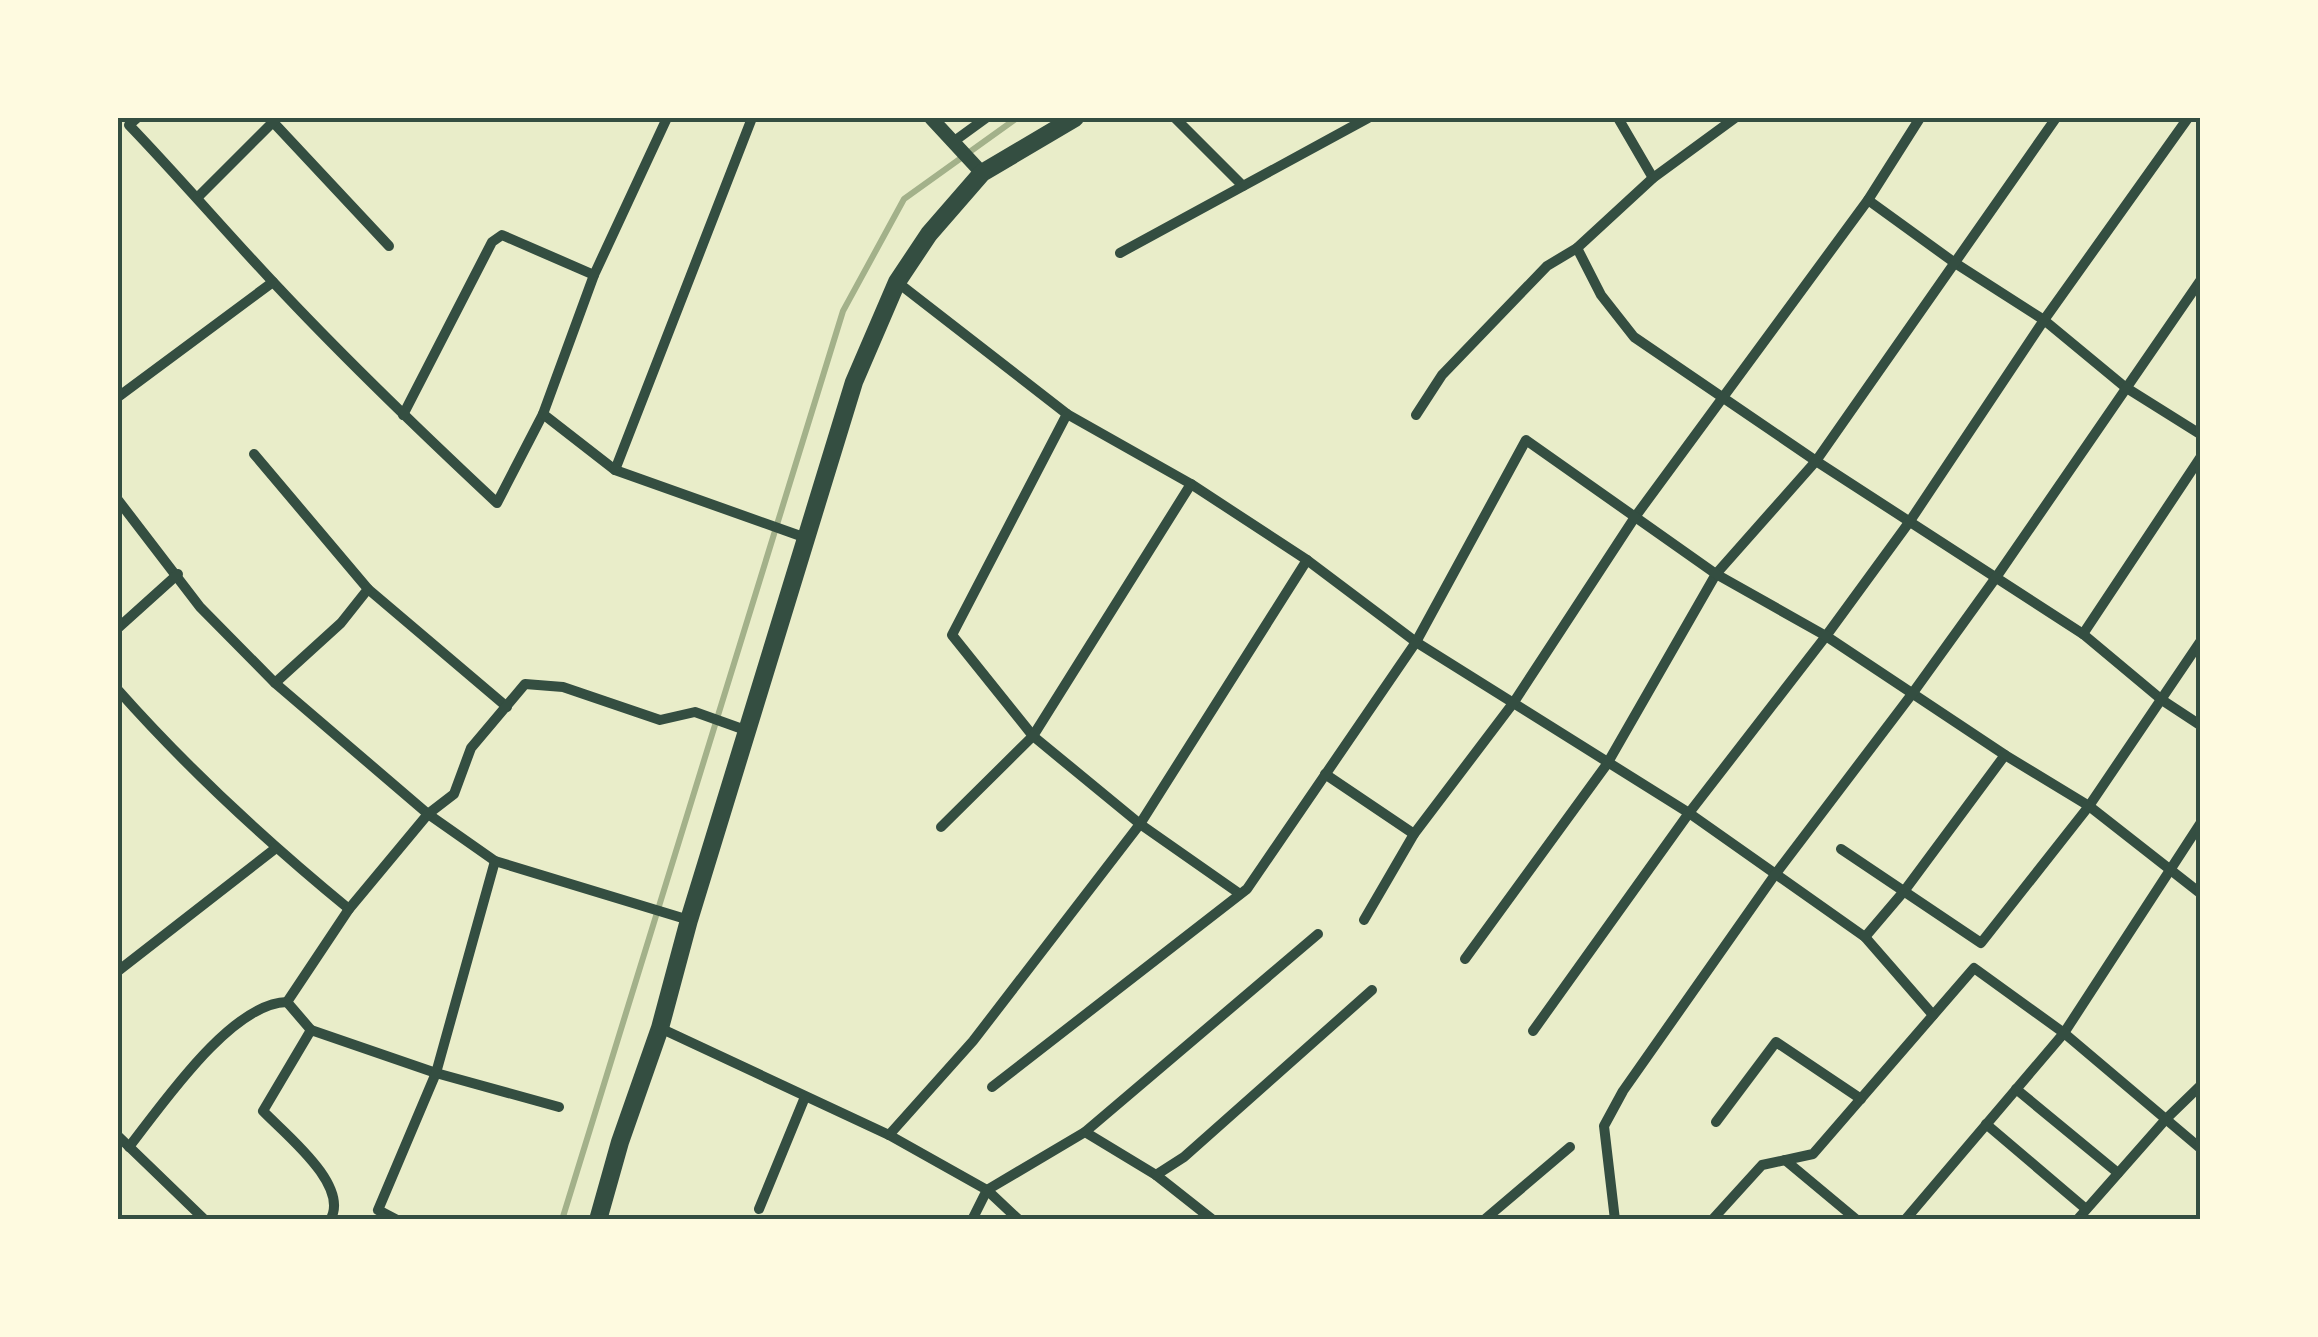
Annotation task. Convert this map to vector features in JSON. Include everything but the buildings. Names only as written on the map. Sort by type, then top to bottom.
[{"type":"highway","points":[[598,1220],[660,1028],[681,917],[744,729],[801,536],[854,382],[898,282],[978,168],[1075,118]]},
{"type":"street","points":[[136,118],[129,126],[273,282],[497,503],[543,414],[594,275],[667,118]]},
{"type":"street","points":[[615,470],[748,118]]},
{"type":"street","points":[[931,118],[978,168]]},
{"type":"street","points":[[957,144],[986,118]]},
{"type":"street","points":[[1175,118],[1243,186]]},
{"type":"street","points":[[1120,253],[1368,118]]},
{"type":"street","points":[[1618,118],[1652,178]]},
{"type":"street","points":[[1416,414],[1442,376],[1547,266],[1576,248],[1652,178],[1735,118]]},
{"type":"street","points":[[1364,920],[1414,834],[1514,702],[1635,517],[1868,200],[1920,118]]},
{"type":"street","points":[[1465,959],[1607,764],[1716,574],[1816,461],[2056,118]]},
{"type":"street","points":[[1533,1031],[1689,813],[1910,521],[2044,320],[2188,118]]},
{"type":"street","points":[[198,197],[275,120],[389,246]]},
{"type":"street","points":[[1868,200],[1955,263],[2044,320],[2125,388],[2200,434]]},
{"type":"street","points":[[404,415],[492,242],[502,234],[594,275]]},
{"type":"street","points":[[1576,248],[1601,295],[1634,337],[1816,461],[2083,634],[2162,700],[2200,726]]},
{"type":"street","points":[[1615,1219],[1604,1126],[1623,1090],[1774,876],[1997,576],[2200,281]]},
{"type":"street","points":[[118,396],[273,282]]},
{"type":"street","points":[[898,282],[1068,414],[1192,484],[1307,560],[1416,642],[1689,813],[1865,937],[1933,1015]]},
{"type":"street","points":[[543,414],[615,470],[801,536]]},
{"type":"street","points":[[1068,414],[952,636],[1033,736],[1140,824],[1240,894]]},
{"type":"street","points":[[992,1088],[1247,889],[1416,642],[1526,440],[1716,574],[1826,636],[2089,806],[2200,893]]},
{"type":"street","points":[[254,454],[368,589],[507,706]]},
{"type":"street","points":[[2083,634],[2200,458]]},
{"type":"street","points":[[942,828],[1033,736],[1192,484]]},
{"type":"street","points":[[118,500],[200,606],[274,682],[428,814],[495,861],[681,917]]},
{"type":"street","points":[[889,1135],[974,1041],[1140,824],[1307,560]]},
{"type":"street","points":[[118,628],[178,574]]},
{"type":"street","points":[[274,682],[341,623],[368,589]]},
{"type":"street","points":[[1808,1178],[1814,1154],[1974,968],[1981,943],[2089,806],[2200,642]]},
{"type":"street","points":[[287,1002],[349,908],[428,814],[454,794],[472,748],[526,684],[563,687],[660,720],[695,712],[744,729]]},
{"type":"street","points":[[118,690],[179,758],[276,848],[349,908]]},
{"type":"street","points":[[1865,937],[1905,890],[2005,755]]},
{"type":"street","points":[[1325,774],[1414,834]]},
{"type":"street","points":[[1906,1220],[2064,1033],[2200,824]]},
{"type":"street","points":[[118,971],[276,848]]},
{"type":"street","points":[[1842,849],[1981,943]]},
{"type":"street","points":[[397,1220],[379,1215],[436,1073],[495,861]]},
{"type":"street","points":[[972,1220],[987,1190],[1086,1132],[1318,934]]},
{"type":"street","points":[[1974,968],[2064,1033],[2200,1148]]},
{"type":"street","points":[[1156,1175],[1184,1157],[1372,990]]},
{"type":"street","points":[[129,1147],[223,1037],[255,1010],[272,1002],[287,1002]]},
{"type":"street","points":[[287,1002],[310,1030],[436,1073],[559,1107]]},
{"type":"street","points":[[660,1028],[889,1135],[987,1190],[1019,1220]]},
{"type":"street","points":[[310,1030],[263,1110],[336,1192],[335,1212],[330,1220]]},
{"type":"street","points":[[1716,1122],[1776,1042],[1861,1099]]},
{"type":"street","points":[[2077,1220],[2200,1086]]},
{"type":"street","points":[[2016,1088],[2118,1173]]},
{"type":"street","points":[[759,1209],[805,1098]]},
{"type":"street","points":[[1986,1124],[2086,1209]]},
{"type":"street","points":[[1086,1132],[1156,1175],[1213,1220]]},
{"type":"street","points":[[118,1136],[205,1220]]},
{"type":"street","points":[[1484,1220],[1570,1147]]},
{"type":"street","points":[[1712,1220],[1762,1165],[1814,1154]]},
{"type":"street","points":[[1785,1160],[1857,1220]]},
{"type":"waterway","points":[[562,1220],[843,311],[904,199],[1017,118]]}]
